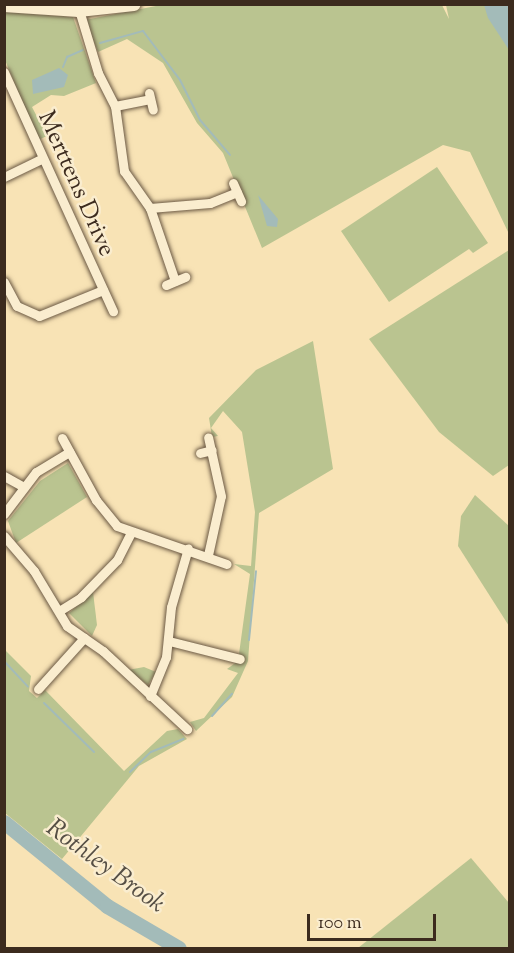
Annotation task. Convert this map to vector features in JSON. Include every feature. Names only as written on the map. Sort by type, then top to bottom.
[{"type":"street","points":[[4,5],[79,10],[134,4]]},
{"type":"street","points":[[79,10],[98,73],[115,106],[123,167],[150,208],[175,281]]},
{"type":"street","name":"Merttens Drive","points":[[4,72],[41,159],[113,311]]},
{"type":"street","points":[[115,106],[148,97],[153,110]]},
{"type":"street","points":[[4,177],[41,159]]},
{"type":"street","points":[[150,208],[210,203],[237,192]]},
{"type":"street","points":[[4,282],[17,306],[39,316],[103,290]]},
{"type":"street","points":[[208,437],[221,496],[208,555]]},
{"type":"street","points":[[62,438],[104,512],[130,534],[188,548],[227,564]]},
{"type":"street","points":[[200,453],[212,450]]},
{"type":"street","points":[[4,514],[41,468],[69,452]]},
{"type":"street","points":[[4,476],[24,487]]},
{"type":"street","points":[[59,611],[81,597],[117,560],[130,534]]},
{"type":"street","points":[[4,536],[59,611],[84,638],[150,696],[178,717],[187,729]]},
{"type":"street","points":[[150,696],[169,641],[171,607],[188,548]]},
{"type":"street","points":[[39,684],[84,638]]},
{"type":"street","points":[[169,641],[227,662],[240,659]]},
{"type":"street","points":[[169,725],[178,717]]},
{"type":"green space","points":[[166,4],[442,5],[449,19],[446,5],[509,5],[509,234],[470,152],[443,145],[262,248],[223,153],[197,123],[163,63],[127,39],[98,52],[85,20]]},
{"type":"green space","points":[[4,12],[73,17],[96,83],[64,96],[51,95],[32,107],[47,136],[38,140],[5,60]]},
{"type":"green space","points":[[437,167],[488,243],[473,253],[469,249],[389,302],[341,231]]},
{"type":"green space","points":[[509,250],[509,465],[493,476],[439,432],[369,339]]},
{"type":"green space","points":[[313,341],[333,469],[259,513],[248,661],[232,697],[196,731],[190,722],[204,718],[238,673],[227,669],[238,661],[250,574],[234,564],[251,566],[255,512],[242,432],[223,411],[211,428],[218,436],[212,437],[209,418],[256,370]]},
{"type":"green space","points":[[68,463],[87,497],[16,543],[8,521],[40,481]]},
{"type":"green space","points":[[475,495],[509,526],[509,626],[458,546],[461,516]]},
{"type":"green space","points":[[93,592],[97,625],[92,636],[69,613]]},
{"type":"green space","points":[[4,649],[31,676],[29,691],[37,698],[45,690],[124,771],[167,731],[178,729],[187,739],[139,766],[62,859],[5,813]]},
{"type":"green space","points":[[144,667],[156,672],[148,685],[128,670]]},
{"type":"green space","points":[[471,858],[509,903],[509,948],[358,948]]},
{"type":"water","points":[[484,5],[509,5],[509,50],[488,18]]},
{"type":"water","points":[[59,68],[68,75],[64,87],[33,94],[32,80]]},
{"type":"water","points":[[258,195],[278,219],[277,227],[267,226]]},
{"type":"waterway","points":[[100,43],[143,31],[180,80],[200,120],[230,155]]},
{"type":"waterway","points":[[63,67],[67,57],[83,50]]},
{"type":"waterway","points":[[249,640],[256,571]]},
{"type":"waterway","points":[[4,661],[28,687]]},
{"type":"waterway","points":[[212,716],[232,694]]},
{"type":"waterway","points":[[44,703],[94,752]]},
{"type":"waterway","points":[[130,772],[151,752],[183,739]]},
{"type":"waterway","name":"Rothley Brook","points":[[4,822],[107,906],[179,948]]}]
